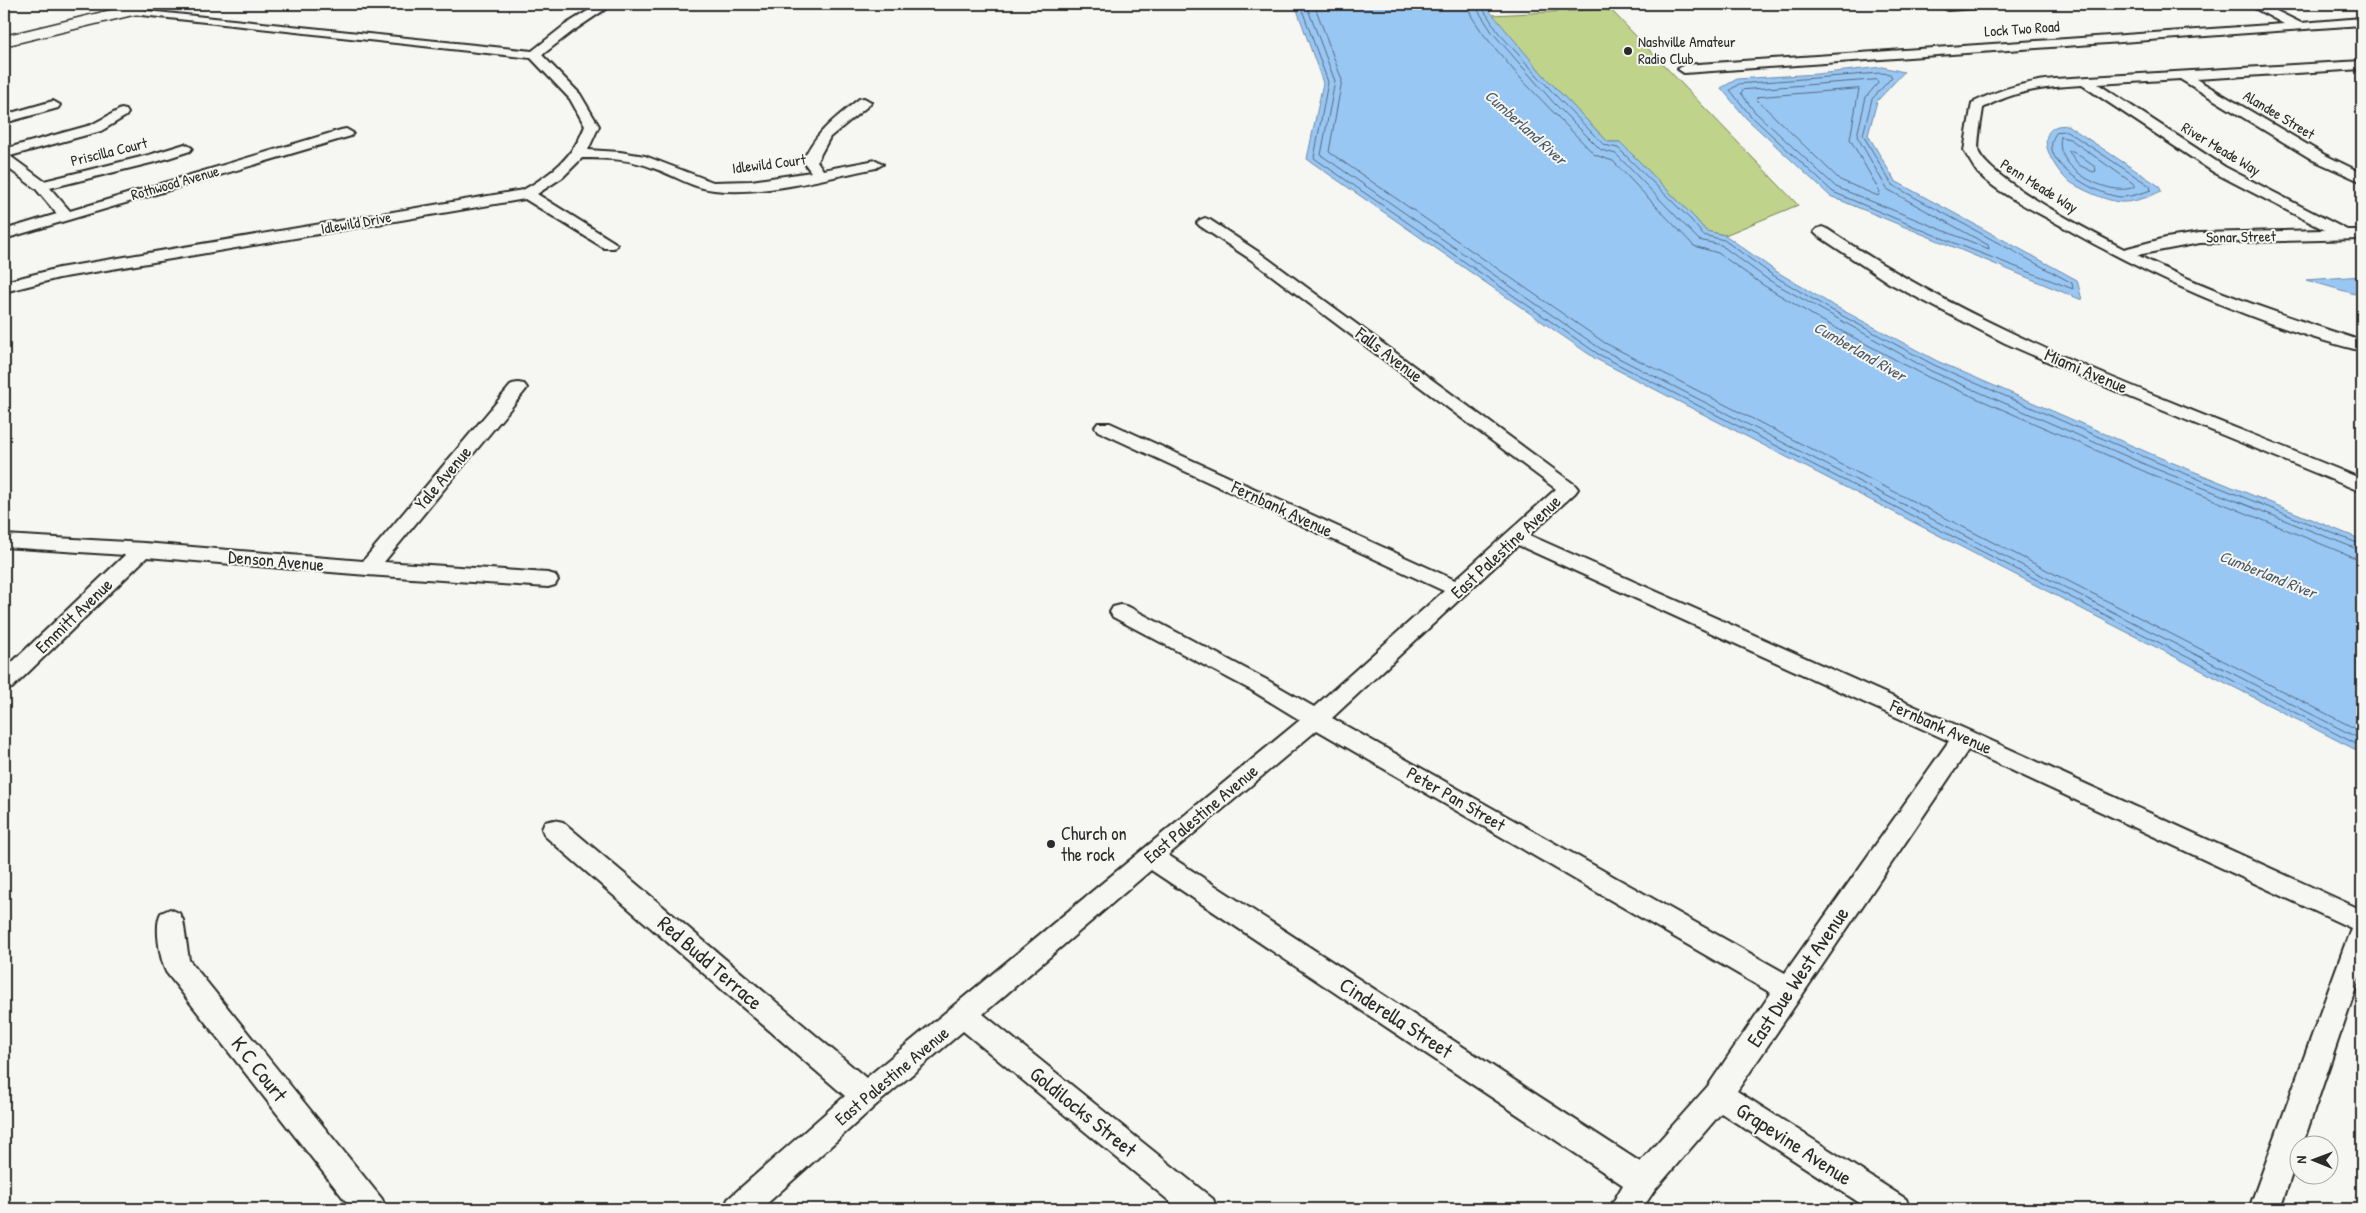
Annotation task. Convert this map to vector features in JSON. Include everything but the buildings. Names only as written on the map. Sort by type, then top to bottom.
[{"type":"main road","points":[[4,41],[132,10],[148,4]]},
{"type":"street","points":[[132,10],[536,58],[569,28],[608,4]]},
{"type":"street","points":[[1948,7],[1990,4]]},
{"type":"street","points":[[2253,4],[2298,26]]},
{"type":"street","name":"Lock Two Road","points":[[1684,69],[2362,22]]},
{"type":"street","name":"Idlewild Drive","points":[[4,287],[60,273],[526,194],[553,180],[580,154],[592,126],[575,98],[536,58]]},
{"type":"street","name":"Penn Meade Way","points":[[2362,65],[2020,87],[1996,94],[1977,106],[1972,151],[1983,170],[2003,186],[2122,254],[2212,296],[2362,346]]},
{"type":"street","name":"Alandee Street","points":[[2181,76],[2318,157],[2362,178]]},
{"type":"street","name":"River Meade Way","points":[[2086,82],[2220,170],[2345,236]]},
{"type":"street","points":[[819,174],[810,160],[816,145],[831,128],[864,102]]},
{"type":"street","points":[[4,119],[53,105]]},
{"type":"street","points":[[4,153],[96,128],[121,113]]},
{"type":"street","name":"Rothwood Avenue","points":[[4,235],[346,133]]},
{"type":"street","name":"Priscilla Court","points":[[41,186],[154,158],[185,148]]},
{"type":"street","name":"Idlewild Court","points":[[580,154],[607,154],[637,158],[660,165],[694,181],[713,186],[768,184],[876,164]]},
{"type":"street","points":[[4,158],[41,186],[66,215]]},
{"type":"street","points":[[526,194],[609,244]]},
{"type":"street","name":"Falls Avenue","points":[[1205,223],[1263,262],[1567,490]]},
{"type":"street","name":"Miami Avenue","points":[[1822,232],[1863,262],[1950,310],[2071,366],[2362,486]]},
{"type":"street","name":"Sonar Street","points":[[2122,254],[2166,243],[2200,238],[2345,236],[2362,234]]},
{"type":"street","name":"Yale Avenue","points":[[367,569],[518,388]]},
{"type":"street","name":"Fernbank Avenue","points":[[1104,427],[1459,590]]},
{"type":"street","name":"East Palestine Avenue","points":[[739,1209],[866,1096],[1150,856],[1316,719],[1517,538],[1567,490]]},
{"type":"street","name":"Fernbank Avenue","points":[[1517,538],[1964,738],[2362,922]]},
{"type":"street","name":"Denson Avenue","points":[[4,541],[144,549],[367,569],[548,580]]},
{"type":"street","name":"Emmitt Avenue","points":[[4,683],[144,549]]},
{"type":"street","name":"Peter Pan Street","points":[[1121,612],[1260,684],[1316,719],[1789,989]]},
{"type":"street","name":"East Due West Avenue","points":[[1624,1209],[1643,1181],[1718,1095],[1789,989],[1964,738]]},
{"type":"street","name":"Red Budd Terrace","points":[[554,829],[866,1096]]},
{"type":"street","name":"Cinderella Street","points":[[1150,856],[1643,1181]]},
{"type":"street","name":"K C Court","points":[[170,920],[176,964],[370,1209]]},
{"type":"street","points":[[2265,1209],[2362,932]]},
{"type":"street","name":"Goldilocks Street","points":[[964,1015],[1202,1209]]},
{"type":"street","name":"Grapevine Avenue","points":[[1718,1095],[1895,1209]]},
{"type":"green space","points":[[1610,9],[1798,205],[1725,235],[1706,231],[1620,142],[1608,142],[1546,78],[1492,15]]},
{"type":"water","name":"Cumberland River","points":[[1295,4],[1484,4],[1546,78],[1608,142],[1620,142],[1706,231],[1725,235],[1774,270],[1829,303],[1937,361],[2156,456],[2362,540],[2362,753],[1596,359],[1307,159],[1323,83]]},
{"type":"water","points":[[1882,67],[1904,72],[1877,101],[1868,135],[1895,181],[2077,280],[2082,300],[1830,196],[1746,118],[1721,88],[1737,79],[1817,74]]},
{"type":"water","points":[[2067,125],[2159,186],[2161,191],[2130,202],[2120,202],[2092,194],[2067,180],[2049,154],[2046,138],[2055,127]]},
{"type":"water","points":[[2362,276],[2362,296],[2306,280]]},
{"type":"place","name":"Nashville Amateur Radio Club","points":[[1628,51]]},
{"type":"place","name":"Church on the rock","points":[[1051,844]]}]
